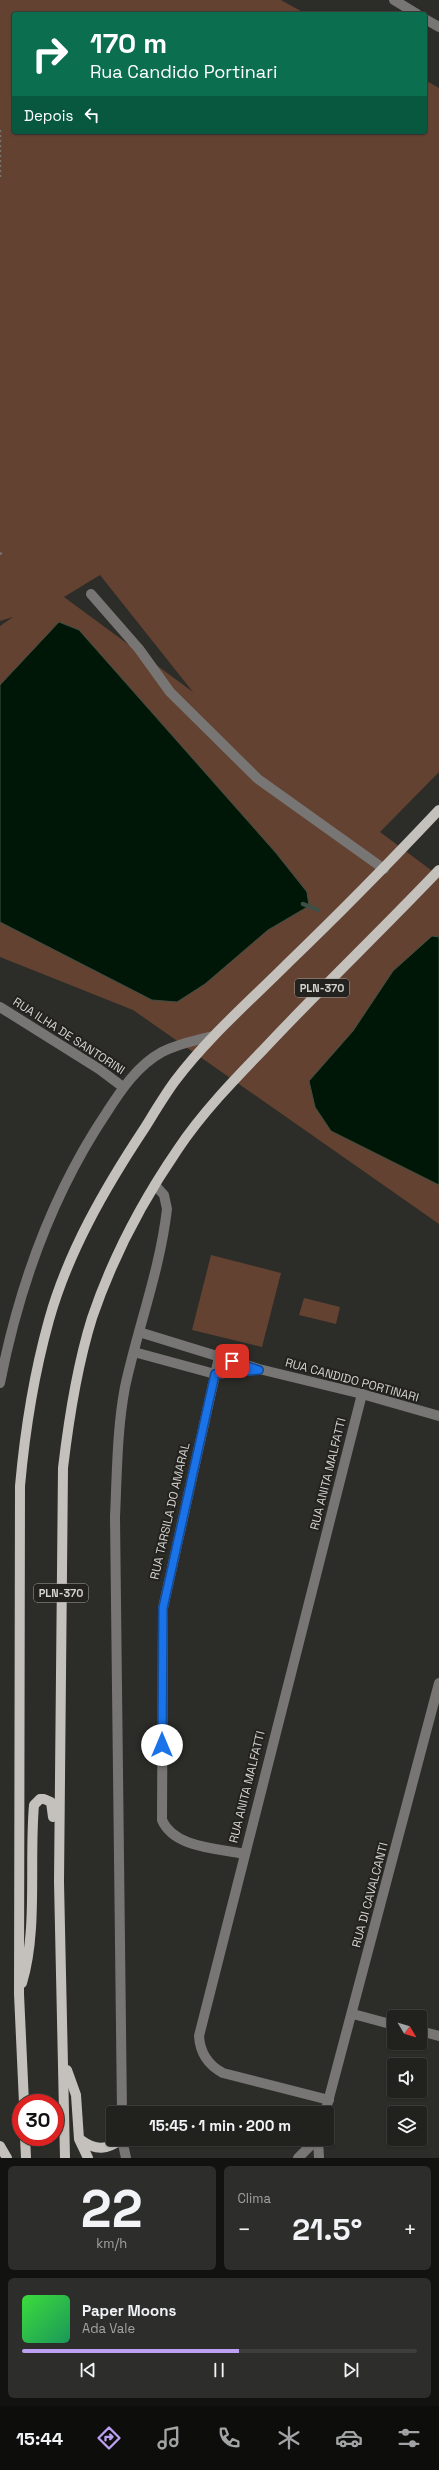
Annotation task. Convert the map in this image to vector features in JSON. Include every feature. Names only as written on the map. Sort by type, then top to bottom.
[{"type":"main road","name":"PLN-370","points":[[24,2094],[19,1994],[20,1493],[25,1436],[35,1376],[50,1318],[68,1267],[92,1214],[119,1166],[174,1082],[213,1036],[384,869],[439,810]]},
{"type":"main road","name":"PLN-370","points":[[64,2158],[64,2062],[59,1882],[61,1547],[63,1468],[70,1414],[92,1318],[110,1272],[154,1185],[178,1148],[240,1074],[305,1005],[439,870]]},
{"type":"main road","points":[[19,1994],[29,1960],[34,1805],[40,1799],[48,1800],[53,1806],[54,1863],[59,1882]]},
{"type":"main road","points":[[64,2062],[76,2095],[79,2139],[88,2158]]},
{"type":"main road","points":[[79,2139],[91,2147],[101,2148],[110,2146]]},
{"type":"main road","points":[[0,2146],[7,2158]]},
{"type":"main road","points":[[25,2146],[26,2158]]},
{"type":"street","points":[[394,0],[414,12]]},
{"type":"street","points":[[427,20],[439,27]]},
{"type":"street","points":[[92,594],[139,649],[170,692],[258,779],[384,869]]},
{"type":"street","name":"RUA ILHA DE SANTORINI","points":[[0,1007],[99,1069],[123,1087]]},
{"type":"street","points":[[0,1383],[17,1306],[33,1260],[66,1180],[90,1137],[123,1087],[136,1073],[161,1052],[191,1041],[213,1036]]},
{"type":"street","points":[[122,2106],[115,1517],[118,1445],[125,1388],[167,1209],[164,1195],[154,1185]]},
{"type":"street","name":"RUA CANDIDO PORTINARI","points":[[139,1332],[259,1370],[362,1394],[439,1416]]},
{"type":"street","name":"RUA CANDIDO PORTINARI","points":[[134,1352],[215,1374],[259,1370]]},
{"type":"street","name":"RUA TARSILA DO AMARAL","points":[[219,1357],[163,1608],[162,1820],[169,1832],[183,1841],[244,1854]]},
{"type":"street","name":"RUA ANITA MALFATTI","points":[[329,2100],[223,2073],[209,2063],[202,2051],[199,2030],[362,1394]]},
{"type":"street","name":"RUA DI CAVALCANTI","points":[[327,2106],[353,2014],[439,1683]]},
{"type":"street","points":[[353,2014],[387,2023]]},
{"type":"street","points":[[427,2033],[439,2036]]},
{"type":"street","points":[[123,2146],[126,2158]]},
{"type":"street","points":[[300,2157],[310,2146]]},
{"type":"street","points":[[300,2157],[318,2158],[317,2146]]},
{"type":"path","points":[[0,130],[0,179]]},
{"type":"shaded area","points":[[0,0],[281,0],[302,12],[12,12],[12,134],[427,134],[427,81],[439,88],[439,772],[380,832],[439,876],[439,1224],[133,1010],[0,957],[0,626],[13,617],[0,621]],"holes":[[[100,575],[193,692],[64,597]]]},
{"type":"shaded area","points":[[59,622],[79,630],[276,853],[307,892],[309,906],[268,930],[205,984],[177,1002],[152,1000],[0,922],[0,685]]},
{"type":"shaded area","points":[[432,936],[439,937],[439,1185],[331,1131],[315,1107],[309,1081],[353,1031],[393,971]]},
{"type":"shaded area","points":[[211,1255],[281,1273],[262,1347],[192,1330]]},
{"type":"shaded area","points":[[304,1298],[340,1307],[336,1324],[299,1315]]},
{"type":"waterway","points":[[303,904],[318,910]]},
{"type":"route","points":[[162,1745],[163,1608],[165,1590],[170,1574],[215,1374],[259,1370],[232,1361]]}]
